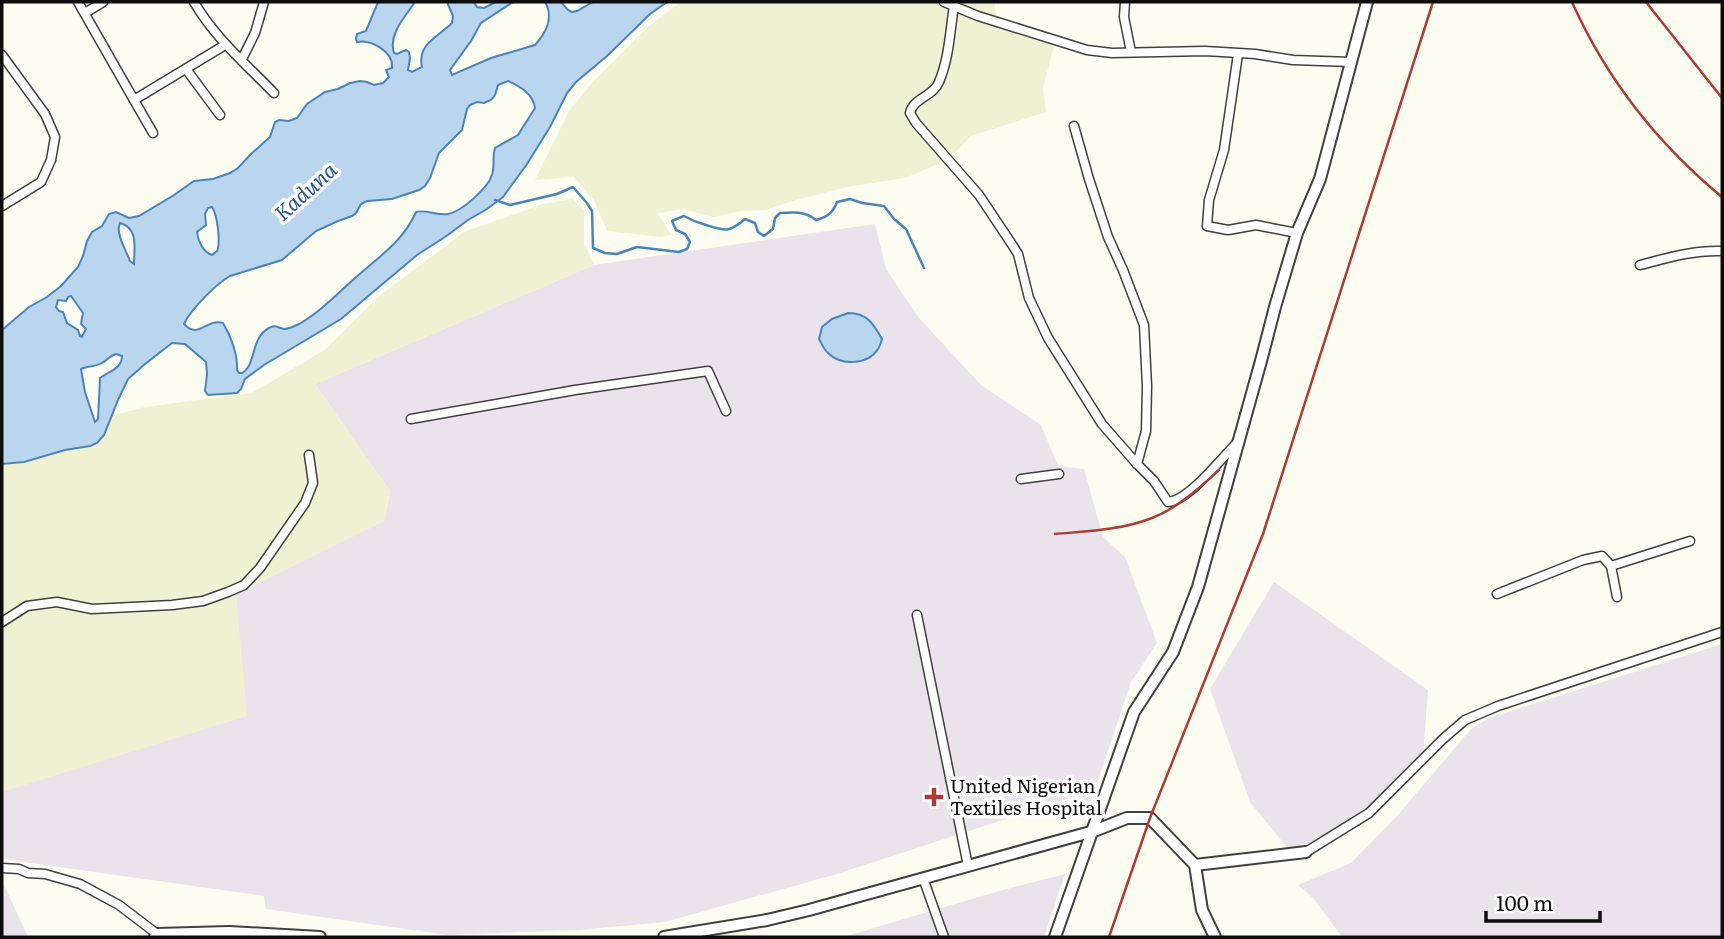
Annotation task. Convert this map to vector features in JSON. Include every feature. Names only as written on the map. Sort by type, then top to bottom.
[{"type":"street","points":[[78,2],[153,133]]},
{"type":"street","points":[[85,13],[103,2]]},
{"type":"street","points":[[194,2],[208,26],[274,93]]},
{"type":"street","points":[[242,60],[255,33],[264,2]]},
{"type":"street","points":[[944,2],[1011,27],[1087,50],[1112,53],[1185,50],[1255,54],[1293,60],[1351,62]]},
{"type":"street","points":[[1125,2],[1124,17],[1130,52]]},
{"type":"street","points":[[1055,937],[1134,712],[1173,652],[1198,587],[1297,233],[1320,179],[1367,2]]},
{"type":"street","points":[[954,6],[939,83],[912,106],[909,113],[978,195],[1018,254],[1028,298],[1048,338],[1102,424],[1154,481],[1168,502],[1175,502],[1209,473],[1238,442]]},
{"type":"street","points":[[134,100],[225,45]]},
{"type":"street","points":[[1238,54],[1224,150],[1209,200],[1207,226],[1228,230],[1256,225],[1297,233]]},
{"type":"street","points":[[2,55],[45,114],[55,137],[51,160],[41,182],[2,206]]},
{"type":"street","points":[[186,69],[220,115]]},
{"type":"street","points":[[1074,126],[1108,237],[1144,325],[1146,431],[1137,464]]},
{"type":"street","points":[[1640,265],[1687,253],[1722,251]]},
{"type":"street","points":[[411,419],[575,390],[708,371],[726,411]]},
{"type":"street","points":[[2,622],[27,606],[57,602],[92,609],[172,605],[203,601],[244,584],[260,568],[305,503],[313,482],[309,455]]},
{"type":"street","points":[[1021,479],[1059,474]]},
{"type":"street","points":[[1611,566],[1690,541]]},
{"type":"street","points":[[1497,594],[1583,560],[1602,556],[1611,566],[1617,597]]},
{"type":"street","points":[[917,615],[968,866]]},
{"type":"street","points":[[1195,865],[1306,852],[1369,813],[1465,719],[1722,632]]},
{"type":"street","points":[[669,937],[809,910],[1094,831],[1127,818],[1150,818],[1195,865],[1202,910],[1214,937]]},
{"type":"street","points":[[2,868],[45,874],[80,884],[119,905],[156,936],[229,932],[320,937]]},
{"type":"street","points":[[923,878],[944,937]]},
{"type":"shaded area","points":[[875,224],[886,269],[919,318],[981,385],[1041,425],[1058,466],[1084,469],[1103,537],[1125,557],[1157,643],[1131,682],[1089,807],[1078,812],[1070,798],[837,874],[665,922],[579,930],[447,935],[266,909],[264,896],[2,859],[2,731],[236,594],[384,521],[390,491],[315,384],[594,265]]},
{"type":"shaded area","points":[[1274,582],[1428,690],[1423,757],[1369,818],[1290,851],[1250,802],[1210,689]]},
{"type":"shaded area","points":[[1722,644],[1722,937],[1342,937],[1313,898],[1298,885],[1351,863],[1397,816],[1471,729],[1489,718]]},
{"type":"shaded area","points":[[1065,874],[1044,937],[843,937],[999,891]]},
{"type":"shaded area","points":[[2,884],[4,885],[28,937],[2,937]]},
{"type":"green space","points":[[681,2],[994,2],[996,15],[1056,38],[1043,88],[1046,112],[971,136],[948,160],[905,178],[847,187],[766,210],[742,211],[713,217],[683,209],[658,213],[671,235],[661,237],[607,231],[594,200],[574,177],[535,180],[569,111],[592,83],[649,26]]},
{"type":"green space","points":[[572,199],[584,210],[584,243],[594,265],[315,384],[390,491],[384,521],[236,594],[247,716],[2,792],[2,450],[76,425],[145,407],[252,393],[326,349],[378,297],[464,232],[543,204]]},
{"type":"water","name":"Kaduna","points":[[378,2],[415,2],[398,26],[393,39],[394,53],[406,50],[409,52],[408,70],[412,72],[422,67],[423,52],[430,42],[452,23],[453,16],[447,2],[474,2],[477,7],[484,8],[496,2],[513,2],[481,23],[450,70],[452,75],[491,58],[535,45],[548,25],[549,13],[545,2],[561,2],[572,12],[593,2],[667,2],[650,14],[576,82],[527,164],[503,197],[417,255],[341,319],[245,379],[237,393],[208,395],[205,391],[206,362],[185,344],[172,343],[128,379],[104,435],[97,443],[24,462],[2,464],[2,330],[29,307],[61,286],[78,267],[92,232],[102,226],[109,214],[116,212],[129,218],[139,216],[194,181],[213,179],[230,173],[270,137],[275,122],[297,118],[307,104],[325,92],[360,81],[374,85],[383,83],[389,77],[386,70],[392,68],[392,62],[385,52],[375,45],[357,42],[357,34],[366,31]],"holes":[[[508,81],[517,86],[529,95],[535,108],[518,135],[495,148],[493,172],[480,193],[467,204],[448,214],[416,212],[397,241],[321,309],[294,326],[284,329],[273,326],[263,332],[250,364],[242,373],[237,370],[233,346],[223,323],[212,323],[194,330],[184,324],[204,297],[230,276],[282,260],[316,231],[352,216],[361,204],[367,201],[392,199],[425,186],[439,153],[462,130],[467,109],[477,102],[491,100],[498,85]],[[212,207],[217,222],[218,247],[212,255],[202,246],[197,232],[206,225],[205,214],[208,208]],[[120,223],[133,234],[134,264],[122,242]],[[71,296],[83,313],[81,324],[86,329],[82,337],[78,330],[67,323],[63,312],[56,307],[58,300],[66,301]],[[112,356],[122,356],[117,367],[100,378],[98,419],[95,422],[81,369],[104,362]]]},
{"type":"water","points":[[848,313],[869,320],[882,339],[874,354],[861,361],[847,362],[833,357],[819,339],[822,327],[832,319]]},
{"type":"waterway","points":[[495,200],[510,205],[557,194],[573,187],[592,211],[593,248],[617,254],[637,247],[679,252],[687,249],[690,242],[685,234],[676,230],[672,221],[684,216],[722,229],[731,229],[745,219],[755,223],[758,232],[764,236],[773,229],[775,218],[780,213],[794,212],[816,220],[829,214],[837,202],[850,199],[884,206],[906,229],[924,268]]},
{"type":"railway","points":[[1109,937],[1150,818],[1263,534],[1433,2]]},
{"type":"railway","points":[[1572,2],[1601,57],[1636,108],[1676,155],[1722,197]]},
{"type":"railway","points":[[1646,2],[1722,98]]},
{"type":"railway","points":[[1055,534],[1117,528],[1152,518],[1179,503],[1219,470]]},
{"type":"place","name":"United Nigerian Textiles Hospital","points":[[934,797]]}]
